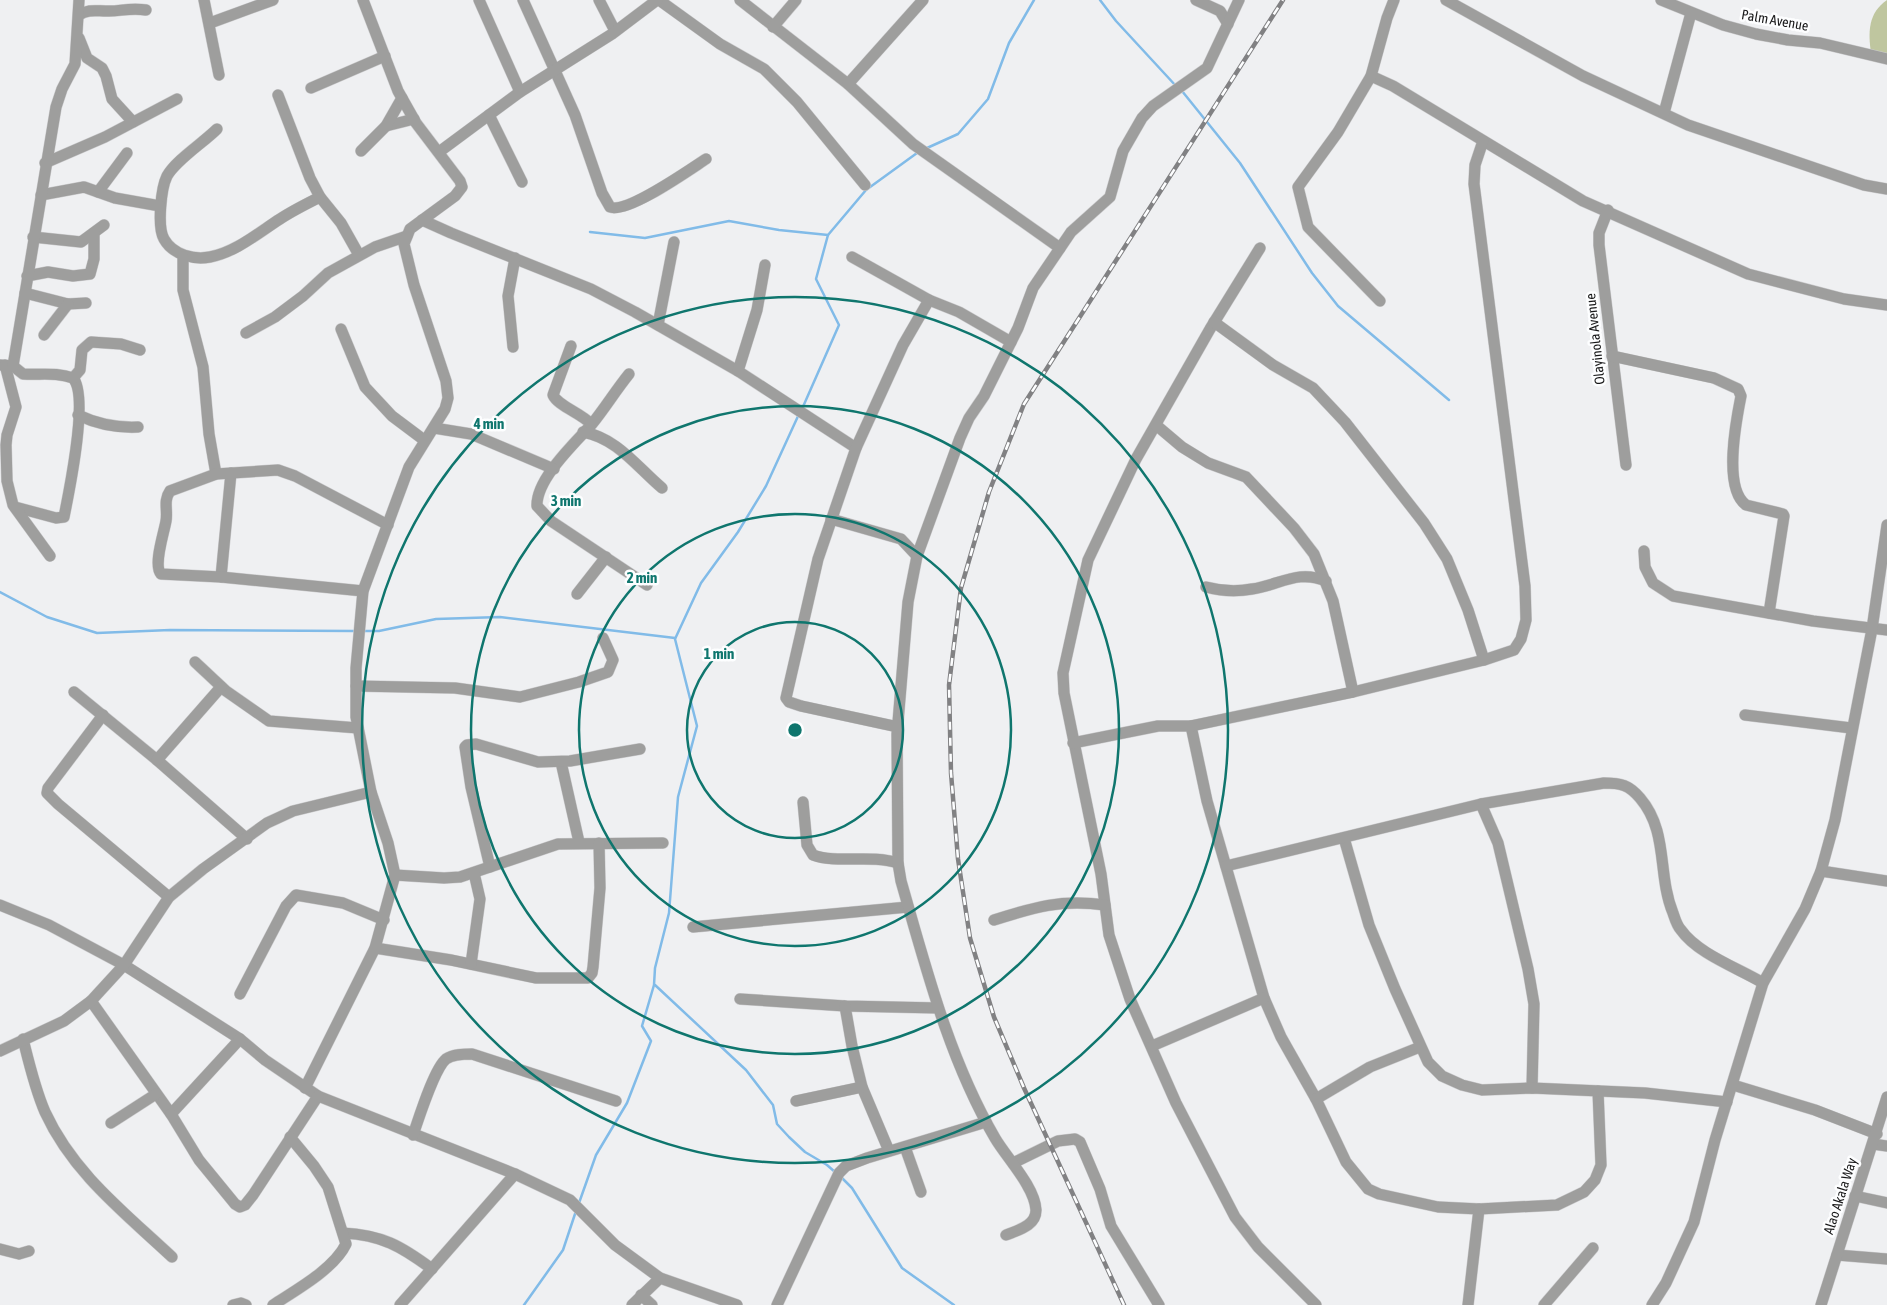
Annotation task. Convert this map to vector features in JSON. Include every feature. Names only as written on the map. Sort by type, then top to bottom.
[{"type":"street","points":[[50,556],[15,507],[5,498],[7,435],[16,407],[6,365],[25,293],[45,163],[56,107],[62,89],[75,64],[79,0]]},
{"type":"street","points":[[204,0],[219,75]]},
{"type":"street","points":[[210,23],[273,0]]},
{"type":"street","points":[[305,1088],[375,948],[395,875],[388,843],[370,792],[358,728],[356,686],[363,591],[409,466],[445,409],[448,392],[406,260],[404,244],[410,229],[455,196],[462,187],[460,181],[414,119],[402,98],[363,0]]},
{"type":"street","points":[[479,0],[520,92]]},
{"type":"street","points":[[523,0],[575,115],[602,193],[610,207],[615,209],[632,204],[706,159]]},
{"type":"street","points":[[599,0],[615,31]]},
{"type":"street","points":[[439,152],[520,92],[615,31],[658,0],[720,44],[764,69],[797,102],[865,185]]},
{"type":"street","points":[[740,0],[848,84],[914,144],[1060,248]]},
{"type":"street","points":[[773,27],[796,0]]},
{"type":"street","points":[[848,84],[923,0]]},
{"type":"street","points":[[1196,0],[1220,11],[1228,24]]},
{"type":"street","points":[[1006,1235],[1025,1228],[1031,1223],[1036,1210],[1024,1181],[986,1122],[938,1008],[908,907],[898,863],[898,727],[908,602],[917,556],[960,438],[1011,342],[1030,294],[1071,232],[1110,197],[1123,151],[1142,118],[1154,106],[1207,68],[1239,0]]},
{"type":"street","points":[[1380,301],[1308,227],[1298,187],[1338,132],[1371,76],[1394,0]]},
{"type":"street","points":[[1446,0],[1583,76],[1688,125],[1864,185],[1887,188]]},
{"type":"street","name":"Palm Avenue","points":[[1661,0],[1692,14],[1756,34],[1820,43],[1887,59]]},
{"type":"street","points":[[79,15],[91,10],[108,12],[131,8],[146,10]]},
{"type":"street","points":[[1664,113],[1692,14]]},
{"type":"street","points":[[76,34],[87,58],[102,68],[112,99],[133,122]]},
{"type":"street","points":[[311,88],[385,56]]},
{"type":"street","points":[[1371,76],[1394,86],[1576,197],[1748,274],[1844,299],[1887,305]]},
{"type":"street","points":[[278,95],[310,178],[320,197],[341,223],[359,255]]},
{"type":"street","points":[[360,151],[386,126],[402,98]]},
{"type":"street","points":[[45,163],[105,137],[177,99]]},
{"type":"street","points":[[489,115],[522,182]]},
{"type":"street","points":[[386,126],[414,119]]},
{"type":"street","points":[[216,129],[167,177],[160,206],[163,238],[184,257],[207,258],[220,254],[255,236],[280,218],[320,197]]},
{"type":"street","points":[[1073,743],[1158,726],[1191,726],[1353,692],[1484,660],[1514,650],[1521,639],[1526,620],[1524,576],[1474,184],[1475,165],[1483,141]]},
{"type":"street","points":[[98,192],[127,153]]},
{"type":"street","points":[[41,195],[78,187],[115,198],[160,206]]},
{"type":"street","name":"Olayinola Avenue","points":[[1608,210],[1599,232],[1599,245],[1608,306],[1612,356],[1626,465]]},
{"type":"street","points":[[422,220],[591,289],[738,371],[782,402],[856,448]]},
{"type":"street","points":[[33,237],[81,242],[104,225]]},
{"type":"street","points":[[27,276],[48,272],[73,276],[90,274],[94,259],[94,233]]},
{"type":"street","points":[[246,332],[275,318],[303,296],[320,278],[359,255],[407,236]]},
{"type":"street","points":[[658,325],[674,242]]},
{"type":"street","points":[[1260,248],[1214,322],[1136,459],[1088,560],[1063,673],[1064,693],[1101,874],[1109,935],[1118,968],[1130,999],[1176,1103],[1235,1217],[1258,1247],[1316,1305]]},
{"type":"street","points":[[184,257],[183,290],[203,367],[209,434],[216,474]]},
{"type":"street","points":[[513,347],[508,296],[515,258]]},
{"type":"street","points":[[852,258],[929,300],[959,312],[1011,342]]},
{"type":"street","points":[[738,371],[757,310],[765,265]]},
{"type":"street","points":[[25,293],[68,304],[86,303]]},
{"type":"street","points":[[898,727],[801,706],[789,702],[786,698],[818,559],[856,448],[904,344],[929,300]]},
{"type":"street","points":[[44,335],[68,304]]},
{"type":"street","points":[[1214,322],[1273,365],[1313,388],[1345,422],[1424,522],[1447,558],[1468,610],[1484,660]]},
{"type":"street","points":[[340,329],[365,387],[392,416],[424,440]]},
{"type":"street","points":[[74,378],[80,370],[82,350],[91,342],[121,344],[140,350]]},
{"type":"street","points":[[571,346],[553,395],[555,399],[577,412],[587,428],[613,443],[662,488]]},
{"type":"street","points":[[1612,356],[1714,378],[1738,389],[1741,396],[1733,460],[1740,499],[1746,505],[1774,510],[1783,514],[1784,519],[1769,613]]},
{"type":"street","points":[[6,365],[23,374],[58,373],[74,378]]},
{"type":"street","points":[[629,374],[554,469],[540,491],[537,506],[551,521],[648,585]]},
{"type":"street","points":[[15,507],[56,518],[64,517],[72,477],[78,415],[78,388],[74,378]]},
{"type":"street","points":[[78,415],[91,421],[122,428],[138,427]]},
{"type":"street","points":[[1156,425],[1182,447],[1208,463],[1246,477],[1294,528],[1314,554],[1326,581],[1340,629],[1353,692]]},
{"type":"street","points":[[434,428],[471,434],[554,469]]},
{"type":"street","points":[[363,591],[221,577],[170,576],[161,574],[158,571],[162,534],[166,522],[167,495],[170,491],[216,474],[278,470],[388,525]]},
{"type":"street","points":[[221,577],[231,473]]},
{"type":"street","points":[[832,518],[901,539],[917,556]]},
{"type":"street","points":[[1652,1305],[1670,1276],[1694,1222],[1727,1102],[1763,983],[1804,909],[1821,871],[1835,820],[1851,728],[1872,629],[1887,525]]},
{"type":"street","points":[[1644,551],[1645,567],[1653,582],[1673,596],[1769,613],[1887,630]]},
{"type":"street","points":[[577,594],[606,556]]},
{"type":"street","points":[[1206,587],[1243,590],[1309,575],[1326,581]]},
{"type":"street","points":[[356,686],[455,688],[526,696],[608,672],[613,660],[603,638]]},
{"type":"street","points":[[195,662],[221,687],[269,722],[358,728]]},
{"type":"street","points":[[158,760],[221,687]]},
{"type":"street","points":[[74,692],[158,760],[247,839]]},
{"type":"street","points":[[103,715],[48,788],[47,793],[169,897]]},
{"type":"street","points":[[1745,715],[1851,728]]},
{"type":"street","points":[[1191,726],[1207,801],[1264,998],[1281,1037],[1316,1099],[1346,1162],[1368,1189],[1378,1194],[1438,1208],[1479,1210],[1557,1205],[1584,1192],[1595,1180],[1601,1165],[1598,1091]]},
{"type":"street","points":[[490,867],[471,787],[465,748],[467,745],[476,744],[538,762],[561,762],[640,749]]},
{"type":"street","points":[[561,762],[579,842]]},
{"type":"street","points":[[1226,866],[1481,804],[1604,782],[1620,783],[1632,788],[1649,809],[1658,828],[1665,886],[1680,930],[1697,947],[1763,983]]},
{"type":"street","points":[[0,1051],[64,1020],[92,1001],[124,966],[169,897],[203,869],[278,817],[293,811],[370,792]]},
{"type":"street","points":[[803,802],[807,846],[812,855],[876,858],[898,863]]},
{"type":"street","points":[[1481,804],[1498,843],[1528,969],[1534,1004],[1532,1088]]},
{"type":"street","points":[[1344,838],[1369,925],[1420,1047],[1428,1062],[1442,1076],[1462,1085],[1482,1090],[1532,1088],[1645,1093],[1727,1102]]},
{"type":"street","points":[[395,875],[444,878],[474,873],[558,844],[579,842],[663,843]]},
{"type":"street","points":[[375,948],[471,964],[536,978],[588,978],[592,974],[593,967],[600,888],[599,843]]},
{"type":"street","points":[[1821,871],[1887,881]]},
{"type":"street","points":[[471,964],[480,899],[474,873]]},
{"type":"street","points":[[240,994],[286,906],[296,896],[343,903],[384,920]]},
{"type":"street","points":[[994,920],[1054,904],[1077,901],[1105,905]]},
{"type":"street","points":[[0,905],[49,926],[124,966],[240,1039],[318,1096],[515,1174],[570,1200],[615,1245],[660,1278],[737,1305]]},
{"type":"street","points":[[692,927],[908,907]]},
{"type":"street","points":[[1152,1046],[1264,998]]},
{"type":"street","points":[[740,999],[845,1006],[938,1008]]},
{"type":"street","points":[[92,1001],[171,1114],[199,1160],[235,1204],[240,1207],[246,1205],[318,1096]]},
{"type":"street","points":[[845,1006],[862,1087],[889,1152]]},
{"type":"street","points":[[23,1039],[45,1111],[67,1150],[114,1205],[172,1257]]},
{"type":"street","points":[[171,1114],[240,1039]]},
{"type":"street","points":[[1316,1099],[1370,1067],[1420,1047]]},
{"type":"street","points":[[413,1134],[438,1068],[446,1059],[458,1054],[472,1054],[616,1101]]},
{"type":"street","points":[[1733,1085],[1815,1110],[1887,1146]]},
{"type":"street","points":[[796,1101],[862,1087]]},
{"type":"street","points":[[111,1123],[156,1094]]},
{"type":"street","name":"Alao Akala Way","points":[[1821,1305],[1887,1097]]},
{"type":"street","points":[[777,1305],[836,1177],[846,1166],[986,1122]]},
{"type":"street","points":[[273,1305],[309,1281],[339,1256],[346,1244],[328,1187],[314,1166],[290,1138]]},
{"type":"street","points":[[1013,1163],[1058,1141],[1075,1139],[1080,1142],[1100,1189],[1111,1226],[1159,1305]]},
{"type":"street","points":[[905,1147],[921,1192]]},
{"type":"street","points":[[400,1305],[515,1174]]},
{"type":"street","points":[[1855,1196],[1887,1203]]},
{"type":"street","points":[[1468,1305],[1479,1210]]},
{"type":"street","points":[[343,1233],[368,1234],[388,1240],[432,1269]]},
{"type":"street","points":[[1544,1305],[1593,1248]]},
{"type":"street","points":[[0,1249],[19,1254],[29,1251]]},
{"type":"street","points":[[1837,1255],[1887,1259]]},
{"type":"street","points":[[632,1305],[660,1278]]},
{"type":"street","points":[[641,1295],[652,1305]]},
{"type":"street","points":[[233,1305],[241,1303],[246,1305]]},
{"type":"green space","points":[[1887,0],[1887,63],[1871,53],[1870,30],[1876,11]]},
{"type":"waterway","points":[[927,148],[958,134],[988,99],[1009,43],[1034,0]]},
{"type":"waterway","points":[[1100,0],[1116,21],[1176,86]]},
{"type":"waterway","points":[[1182,91],[1240,163],[1312,273],[1338,306],[1449,400]]},
{"type":"waterway","points":[[802,409],[839,325],[816,279],[828,235],[866,190],[917,153]]},
{"type":"waterway","points":[[590,232],[645,238],[729,221],[779,230],[828,235]]},
{"type":"waterway","points":[[579,1203],[596,1155],[627,1103],[651,1041],[642,1026],[654,985],[655,968],[669,913],[678,797],[697,726],[675,639],[701,583],[738,532],[766,486],[799,414]]},
{"type":"waterway","points":[[0,592],[47,617],[97,633],[170,630],[355,631]]},
{"type":"waterway","points":[[363,631],[379,631],[436,619],[500,617],[675,638]]},
{"type":"waterway","points":[[655,985],[746,1070],[773,1105],[777,1124],[789,1137],[805,1152],[835,1172]]},
{"type":"waterway","points":[[841,1177],[852,1188],[902,1268],[954,1305]]},
{"type":"waterway","points":[[524,1305],[563,1250],[576,1211]]},
{"type":"railway","points":[[1124,1305],[1024,1088],[994,1017],[970,938],[958,859],[951,773],[949,685],[961,588],[989,492],[1024,404],[1283,0]]}]
